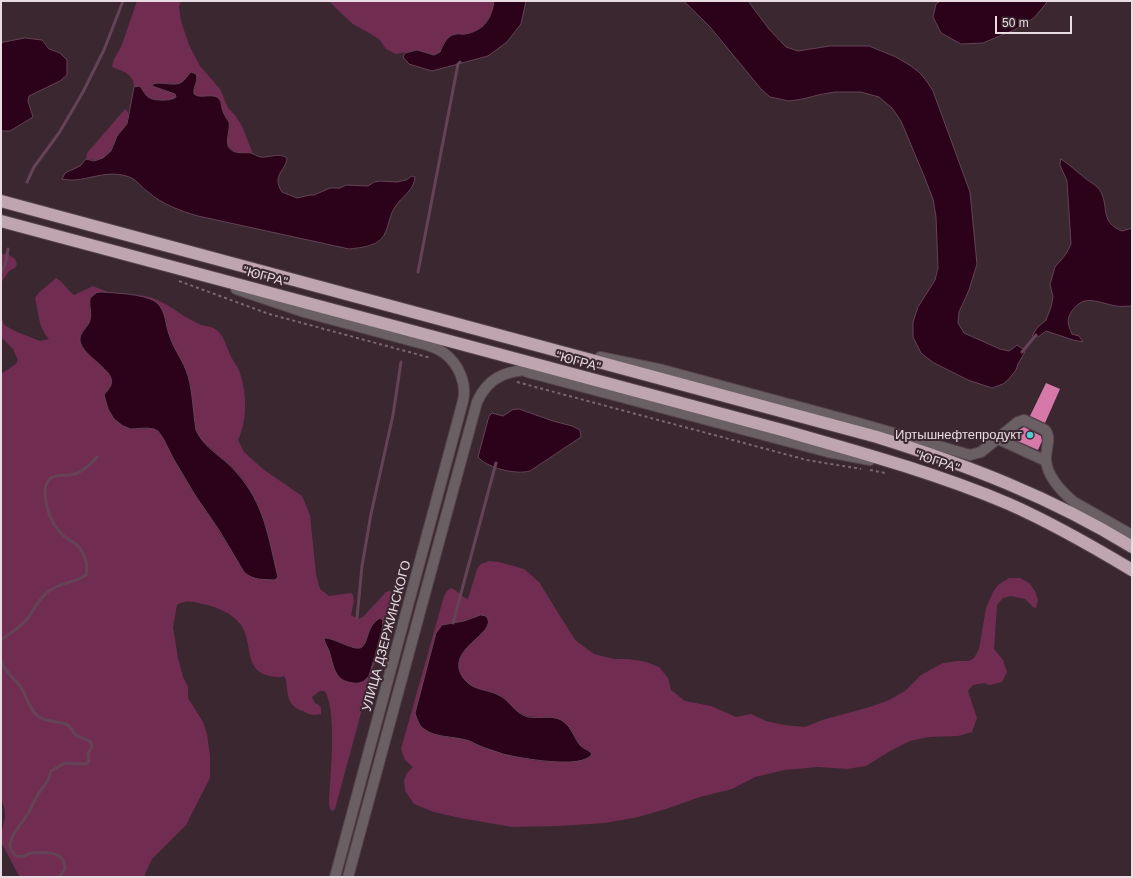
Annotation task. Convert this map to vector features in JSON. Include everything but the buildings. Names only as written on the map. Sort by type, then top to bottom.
[{"type":"highway","name":"\"ЮГРА\"","points":[[1,201],[788,412],[925,452],[1018,487],[1058,506],[1132,547]]},
{"type":"highway","name":"\"ЮГРА\"","points":[[1,221],[782,430],[902,465],[1009,504],[1059,528],[1132,570]]},
{"type":"street","points":[[162,264],[304,312],[427,345],[445,354]]},
{"type":"street","points":[[420,334],[445,354]]},
{"type":"street","points":[[535,345],[663,370],[878,428],[964,454],[974,455],[981,452],[1021,420],[1024,420],[1045,430],[1048,436],[1046,461],[1050,475],[1066,495],[1074,502],[1132,535]]},
{"type":"street","name":"УЛИЦА ДЗЕРЖИНСКОГО","points":[[335,877],[463,401],[465,391],[462,379],[455,365],[445,354]]},
{"type":"street","name":"УЛИЦА ДЗЕРЖИНСКОГО","points":[[348,877],[480,394],[490,383],[501,375],[519,370],[546,368]]},
{"type":"street","points":[[519,370],[828,452],[902,465]]},
{"type":"street","points":[[998,439],[1046,461]]},
{"type":"path","points":[[174,279],[269,314],[434,359]]},
{"type":"path","points":[[518,382],[807,460],[862,470]]},
{"type":"path","points":[[868,470],[888,473]]},
{"type":"shaded area","points":[[137,1],[181,1],[179,7],[181,21],[189,45],[200,66],[220,89],[228,108],[235,115],[242,126],[253,154],[238,153],[228,147],[229,122],[223,112],[221,102],[213,96],[201,96],[194,94],[197,79],[196,74],[191,72],[183,81],[176,84],[160,84],[153,86],[172,92],[176,97],[167,100],[159,100],[149,98],[141,87],[134,87],[134,83],[130,76],[112,67],[114,59],[121,47]]},
{"type":"shaded area","points":[[329,1],[494,1],[490,16],[482,26],[471,33],[456,34],[443,43],[440,52],[434,55],[417,50],[396,54],[386,49],[380,40],[353,24]]},
{"type":"shaded area","points":[[494,1],[526,1],[521,24],[507,42],[488,56],[432,71],[409,64],[403,57],[405,53],[417,50],[434,55],[440,52],[442,46],[450,36],[465,34],[482,27],[489,18]]},
{"type":"shaded area","points":[[684,1],[748,1],[769,29],[786,47],[798,51],[830,46],[869,46],[896,57],[920,73],[933,91],[970,192],[977,264],[969,290],[959,312],[958,323],[964,333],[1000,349],[1009,351],[1017,345],[1023,349],[1025,352],[1016,370],[1009,379],[1003,384],[992,388],[968,380],[934,363],[921,353],[913,337],[913,322],[918,307],[935,280],[938,268],[936,217],[933,199],[924,176],[901,121],[892,108],[879,97],[861,92],[835,92],[789,101],[770,97],[761,89],[710,27]]},
{"type":"shaded area","points":[[941,1],[1048,1],[1034,18],[1014,30],[983,43],[961,44],[941,33],[933,17],[936,4]]},
{"type":"shaded area","points":[[25,38],[42,40],[49,49],[60,53],[67,60],[67,75],[60,81],[29,96],[28,101],[33,117],[10,131],[1,131],[1,43]]},
{"type":"shaded area","points":[[191,72],[196,74],[197,77],[194,94],[197,96],[214,96],[221,101],[223,112],[229,122],[227,142],[233,151],[240,153],[251,153],[260,157],[280,155],[287,158],[278,177],[279,186],[282,192],[297,198],[314,195],[330,188],[340,188],[346,185],[368,186],[374,182],[397,182],[406,180],[412,176],[415,177],[410,190],[392,211],[386,231],[381,240],[363,247],[349,249],[198,216],[172,207],[153,196],[135,180],[118,174],[101,175],[78,180],[62,179],[65,173],[80,166],[86,159],[94,161],[103,158],[111,151],[117,136],[127,124],[134,87],[139,86],[148,97],[152,99],[171,99],[176,97],[175,94],[152,86],[153,84],[179,83],[183,81]]},
{"type":"shaded area","points":[[125,109],[128,112],[127,121],[107,156],[99,160],[86,159],[87,153]]},
{"type":"shaded area","points":[[1061,159],[1096,186],[1101,192],[1106,214],[1111,224],[1122,231],[1132,228],[1132,306],[1118,306],[1092,301],[1082,302],[1077,305],[1068,319],[1072,334],[1079,336],[1083,342],[1046,331],[1038,337],[1032,336],[1037,328],[1046,320],[1053,297],[1050,284],[1055,267],[1066,254],[1071,244],[1067,181],[1060,165]]},
{"type":"shaded area","points":[[6,253],[15,259],[17,264],[15,268],[9,271],[1,283],[1,255]]},
{"type":"shaded area","points":[[56,278],[74,295],[93,286],[110,293],[101,292],[89,304],[91,316],[80,336],[82,346],[85,351],[108,372],[111,377],[112,380],[106,399],[108,408],[112,415],[121,424],[128,428],[154,429],[161,434],[191,488],[238,561],[240,567],[247,575],[259,579],[275,580],[278,577],[268,534],[259,508],[253,495],[236,471],[199,438],[196,430],[188,375],[172,345],[168,334],[166,319],[158,304],[153,300],[137,295],[150,297],[162,302],[197,323],[213,328],[218,331],[222,337],[238,368],[245,395],[245,414],[238,440],[244,452],[263,469],[302,496],[310,515],[316,574],[320,589],[329,596],[351,593],[354,601],[351,615],[358,619],[363,617],[386,592],[390,591],[393,595],[335,809],[332,811],[329,803],[332,731],[329,703],[326,693],[324,691],[320,691],[312,697],[315,703],[321,708],[321,714],[311,714],[297,708],[292,704],[288,697],[286,680],[284,676],[269,676],[261,673],[255,668],[245,632],[241,625],[233,617],[219,609],[196,602],[180,603],[177,605],[173,627],[178,658],[183,677],[188,687],[188,698],[203,722],[207,734],[210,756],[210,778],[186,825],[152,859],[145,877],[18,877],[19,876],[1,842],[5,811],[1,799],[1,374],[16,364],[18,360],[13,349],[1,337],[1,315],[4,325],[17,332],[40,341],[49,339],[45,334],[39,320],[35,298]],"holes":[[[368,633],[357,683],[331,655],[324,639],[329,638],[358,649],[364,644]]]},
{"type":"shaded area","points":[[96,293],[130,294],[152,300],[160,306],[164,314],[171,339],[188,376],[196,430],[209,448],[236,472],[246,484],[253,496],[268,535],[278,577],[275,580],[251,577],[244,572],[219,530],[195,495],[158,431],[147,428],[131,429],[123,426],[114,419],[108,409],[104,395],[111,385],[109,374],[82,347],[80,341],[81,335],[90,320],[90,298]]},
{"type":"shaded area","points":[[519,409],[572,426],[580,430],[581,437],[530,471],[517,472],[502,470],[482,461],[478,457],[489,416],[492,413],[503,416],[512,410]]},
{"type":"shaded area","points":[[489,561],[499,562],[524,569],[539,582],[575,640],[594,654],[614,659],[629,659],[646,662],[659,667],[668,678],[671,690],[685,701],[711,706],[736,717],[751,714],[766,721],[784,725],[805,727],[822,720],[870,707],[889,700],[905,691],[921,675],[943,663],[969,661],[974,658],[979,649],[986,608],[993,592],[998,585],[1009,578],[1020,578],[1029,583],[1035,591],[1038,600],[1036,608],[1025,599],[1011,596],[1003,598],[997,605],[994,649],[1003,660],[1007,672],[1002,682],[990,685],[984,683],[973,685],[968,691],[977,718],[972,732],[958,736],[929,737],[910,741],[866,766],[847,769],[818,767],[785,770],[755,777],[732,789],[700,797],[638,817],[605,823],[512,827],[434,812],[414,804],[405,791],[404,780],[407,773],[413,767],[405,760],[401,749],[444,596],[451,588],[468,599],[477,569],[481,564]],"holes":[[[473,617],[486,629],[462,652],[459,659],[459,669],[462,677],[469,686],[503,697],[518,712],[527,716],[558,719],[564,722],[579,744],[592,754],[590,757],[572,762],[537,761],[505,754],[480,746],[468,740],[431,733],[442,625],[464,621]]]},
{"type":"shaded area","points":[[481,615],[486,616],[488,622],[486,629],[465,650],[460,659],[459,668],[464,679],[472,686],[492,692],[502,697],[524,716],[552,717],[564,722],[581,746],[592,754],[586,759],[577,761],[550,762],[511,756],[485,748],[468,740],[434,734],[424,729],[418,722],[415,713],[436,633],[442,625],[464,621]]},
{"type":"shaded area","points":[[380,618],[383,620],[382,632],[369,676],[360,683],[342,680],[334,669],[324,639],[330,639],[355,648],[362,647],[372,625]]},
{"type":"waterway","points":[[27,182],[34,167],[59,133],[83,92],[104,50],[123,1]]},
{"type":"waterway","points":[[418,272],[458,64],[460,62]]},
{"type":"waterway","points":[[1,273],[6,262],[8,249]]},
{"type":"waterway","points":[[1022,352],[1036,335]]},
{"type":"waterway","points":[[357,618],[362,566],[371,514],[393,415],[401,362]]},
{"type":"waterway","points":[[1,640],[19,627],[28,618],[40,600],[49,591],[86,575],[87,567],[83,554],[76,544],[62,535],[53,523],[46,504],[45,494],[48,481],[52,478],[56,476],[73,475],[78,473],[89,466],[97,457]]},
{"type":"waterway","points":[[453,623],[496,463]]},
{"type":"waterway","points":[[1,662],[21,687],[31,709],[36,715],[46,720],[66,724],[78,737],[88,740],[92,747],[88,753],[89,761],[86,764],[65,763],[51,771],[48,780],[13,835],[10,844],[11,850],[16,856],[25,856],[29,853],[42,852],[58,855],[62,858],[65,869],[61,875],[57,877]]},
{"type":"place","name":"Иртышнефтепродукт","points":[[1030,435]]}]
